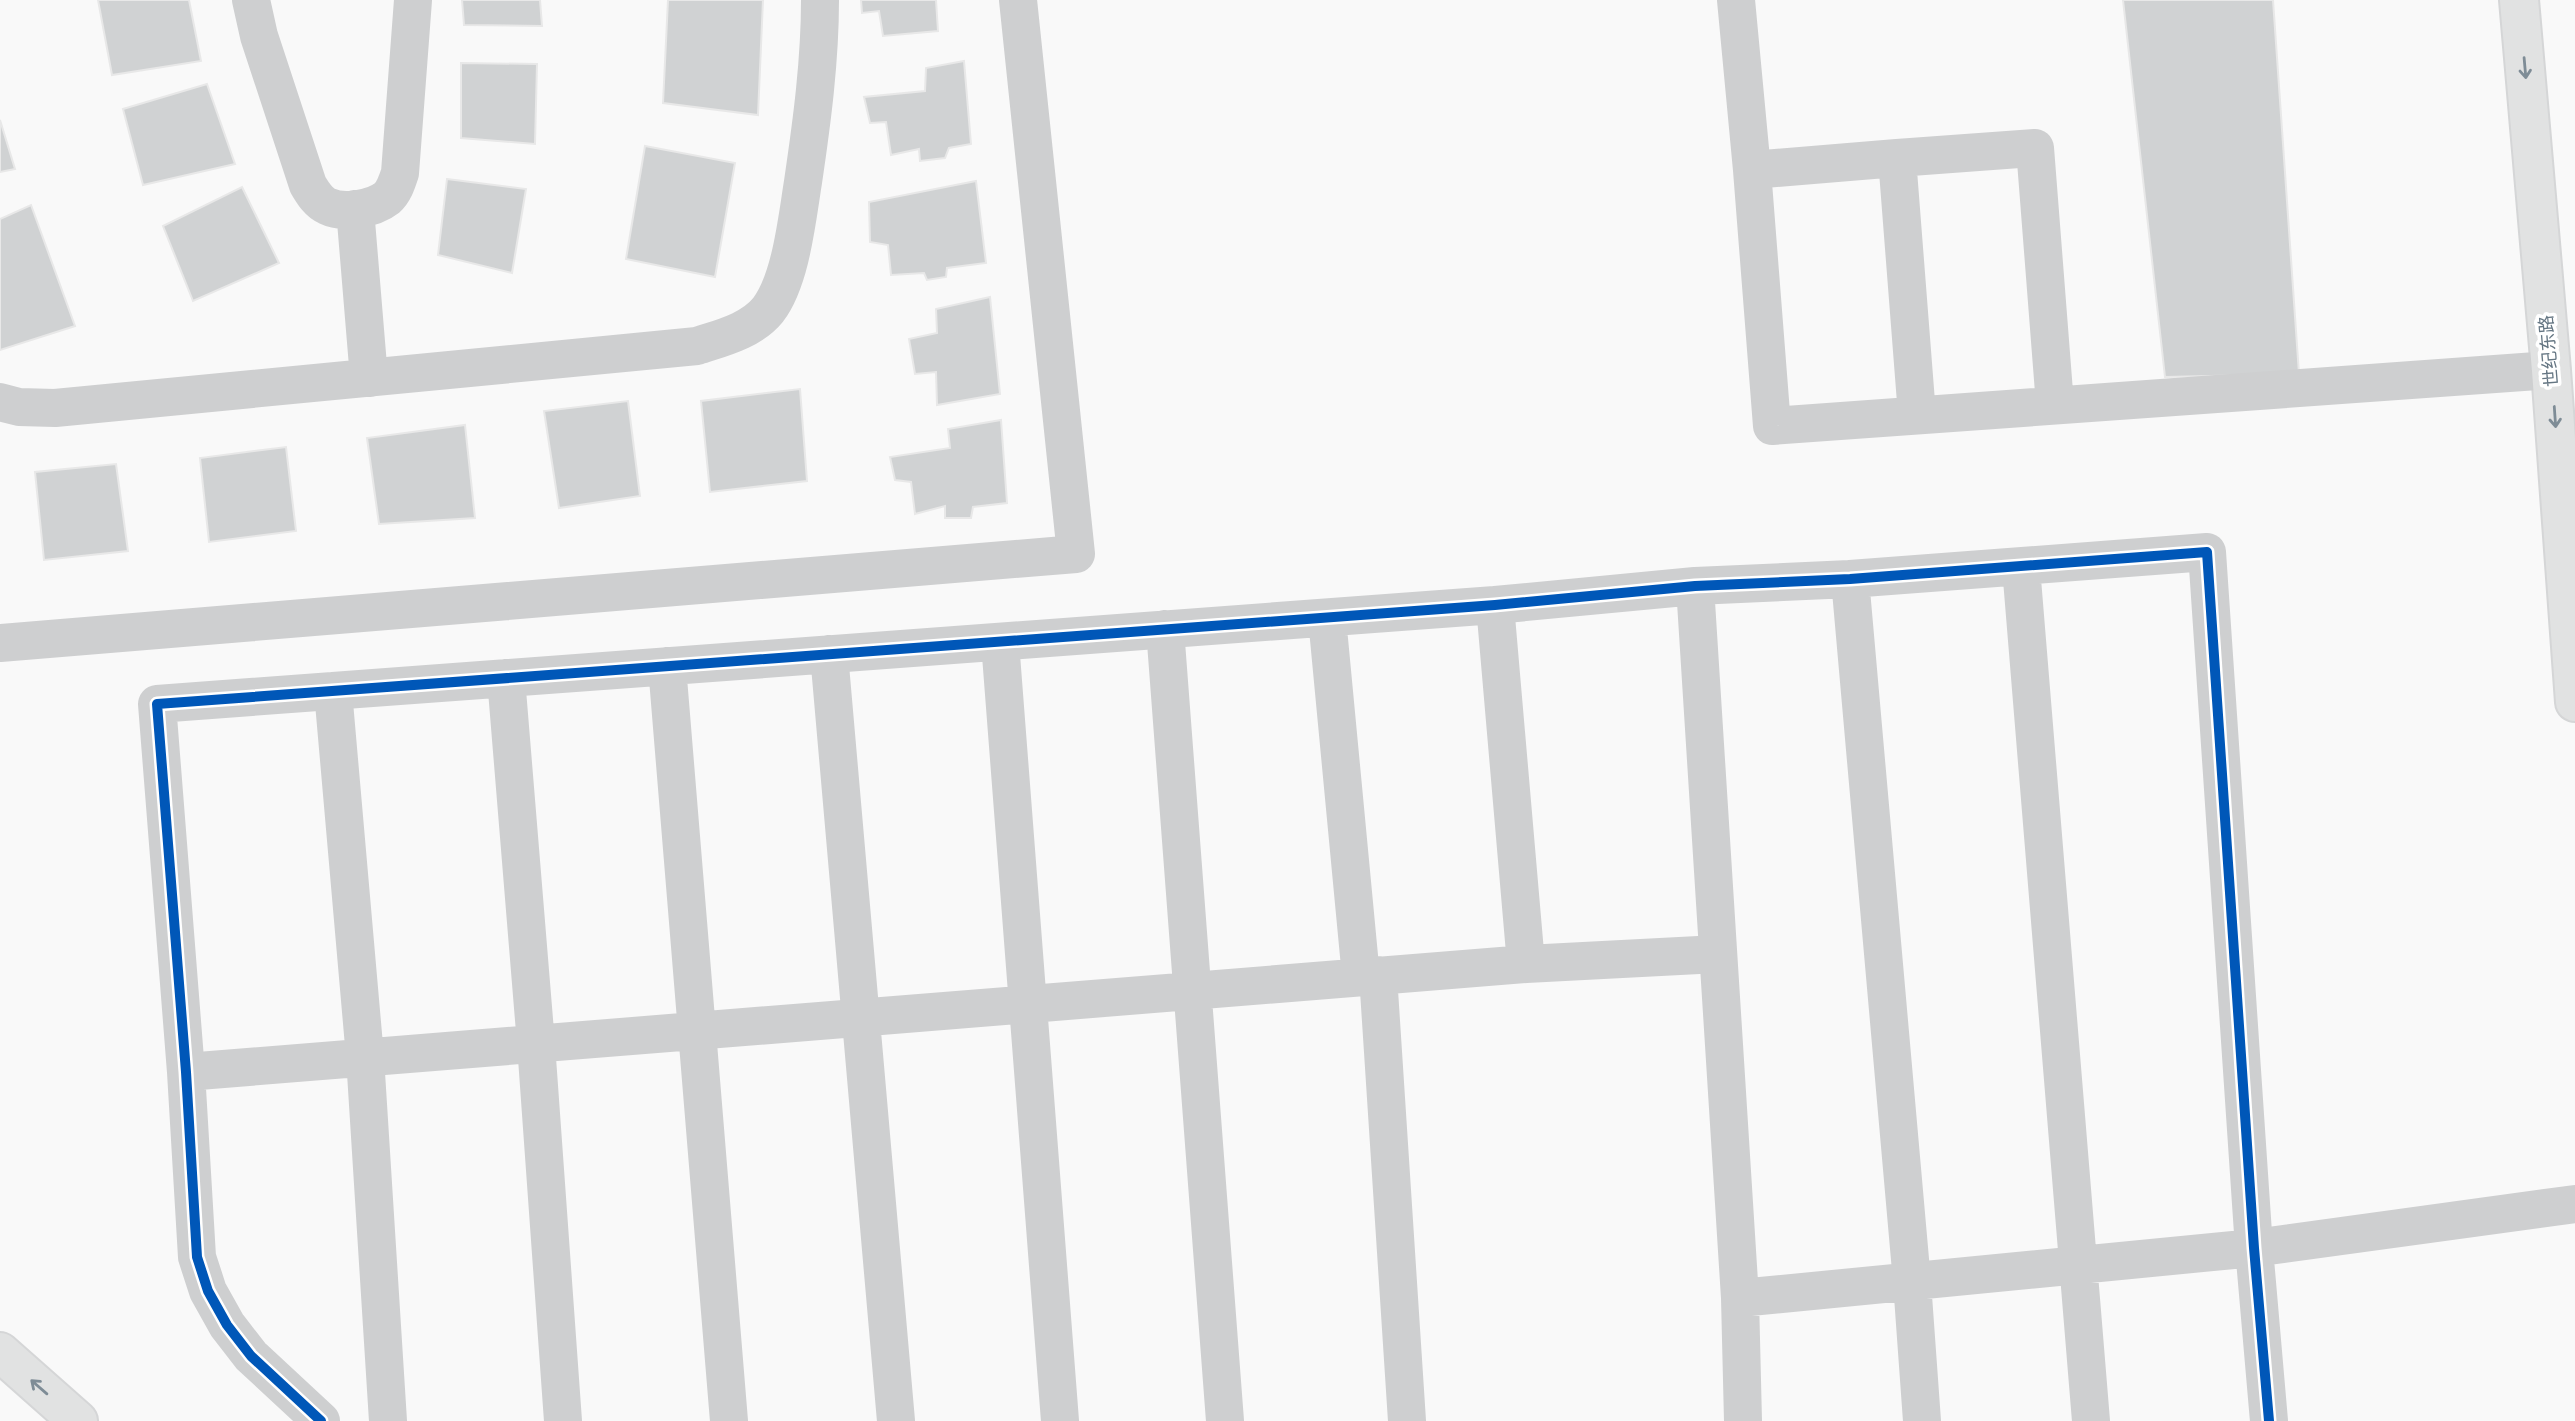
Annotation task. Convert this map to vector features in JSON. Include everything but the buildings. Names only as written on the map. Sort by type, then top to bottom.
[{"type":"main road","name":"世纪东路","points":[[2519,0],[2551,370],[2575,702]]},
{"type":"main road","points":[[0,1352],[78,1421]]},
{"type":"street","points":[[251,0],[259,36],[308,185],[316,198],[326,206],[340,210],[355,209],[387,198],[395,188],[400,173],[413,0]]},
{"type":"street","points":[[0,401],[19,407],[55,408],[697,345],[728,336],[759,320],[778,292],[794,240],[813,112],[820,46],[820,0]]},
{"type":"street","points":[[0,643],[1076,554],[1018,0]]},
{"type":"street","points":[[1736,0],[1772,426],[2551,370]]},
{"type":"street","points":[[1752,170],[2035,148],[2055,405]]},
{"type":"street","points":[[1897,159],[1917,415]]},
{"type":"street","points":[[355,209],[369,377]]},
{"type":"street","points":[[321,1421],[251,1356],[227,1325],[208,1291],[197,1257],[186,1072],[157,704],[1327,618],[1695,586],[1850,579],[2207,552],[2254,1248],[2269,1421]]},
{"type":"street","points":[[2021,566],[2091,1421]]},
{"type":"street","points":[[1850,579],[1922,1421]]},
{"type":"street","points":[[1695,586],[1740,1298],[1743,1421]]},
{"type":"street","points":[[1495,605],[1526,964]]},
{"type":"street","points":[[1327,618],[1369,976],[1402,1416]]},
{"type":"street","points":[[1165,629],[1225,1421]]},
{"type":"street","points":[[1000,642],[1060,1421]]},
{"type":"street","points":[[829,654],[896,1421]]},
{"type":"street","points":[[667,666],[729,1421]]},
{"type":"street","points":[[506,678],[563,1421]]},
{"type":"street","points":[[333,691],[365,1057],[388,1421]]},
{"type":"street","points":[[186,1072],[1369,976],[1718,954]]},
{"type":"street","points":[[1740,1298],[2254,1248],[2575,1204]]},
{"type":"cycle path","points":[[321,1421],[251,1356],[227,1325],[208,1291],[197,1257],[186,1072],[157,704],[1495,605],[1695,586],[1850,579],[2207,552],[2254,1248],[2269,1421]]}]
